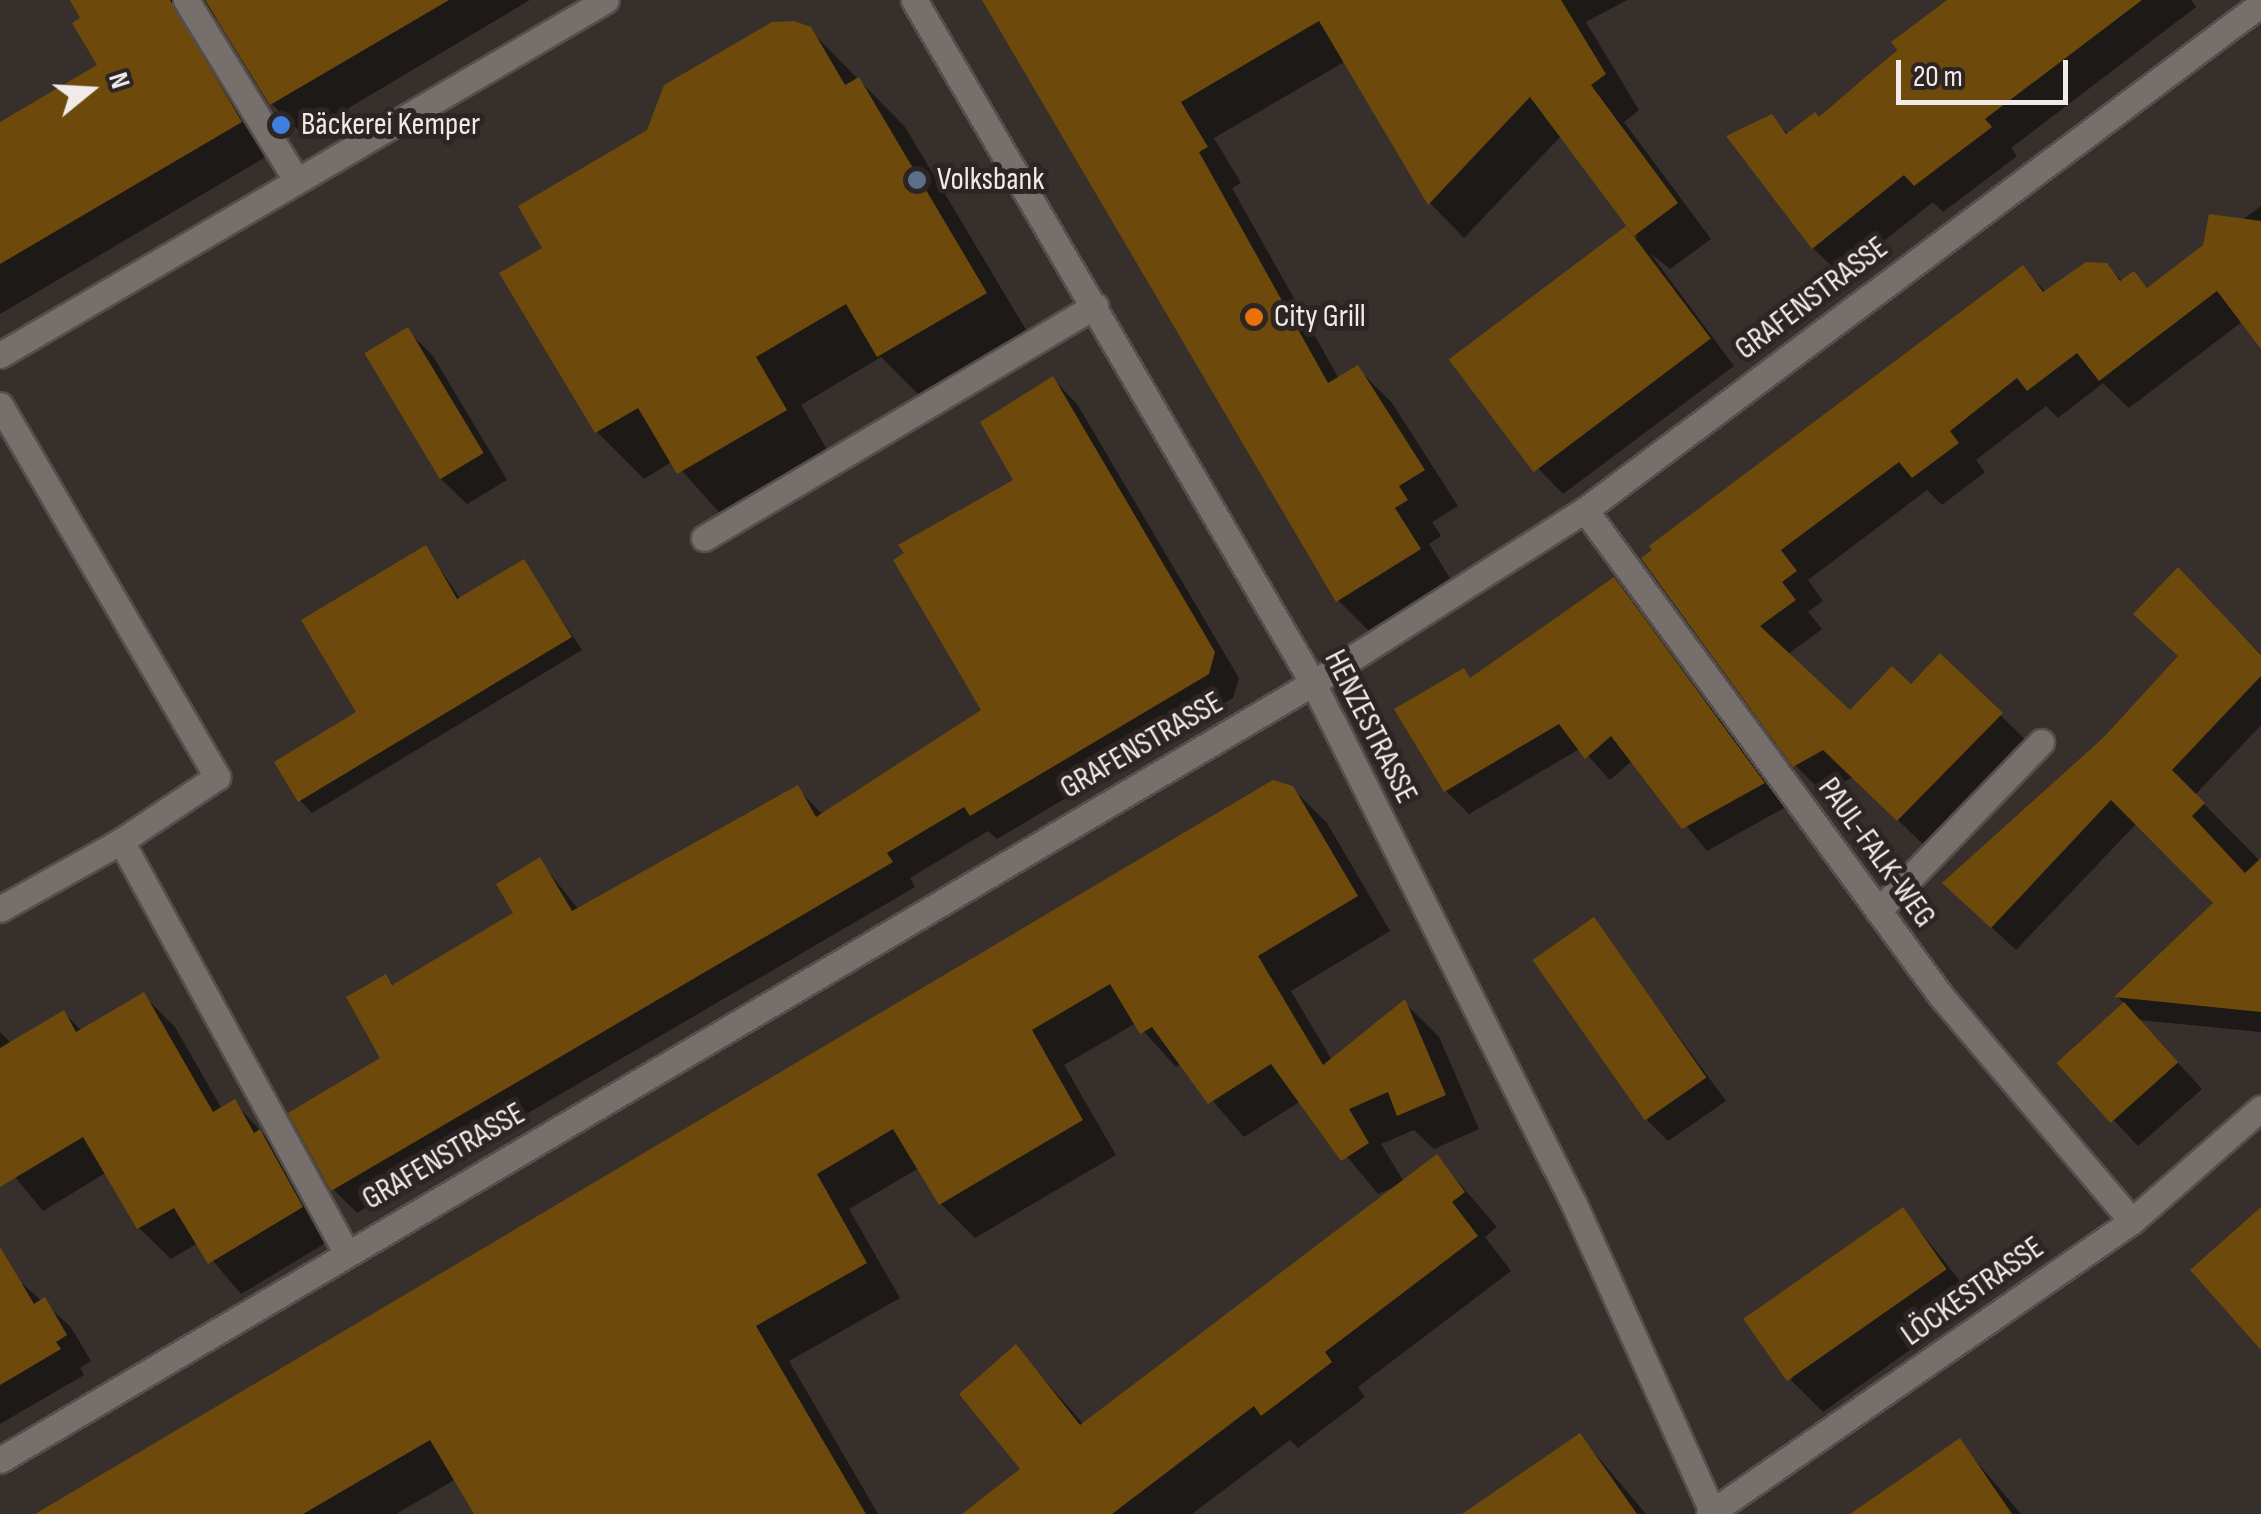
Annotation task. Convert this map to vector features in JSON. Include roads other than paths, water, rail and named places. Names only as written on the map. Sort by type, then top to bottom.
[{"type":"street","points":[[186,0],[297,181]]},
{"type":"street","points":[[0,355],[606,0]]},
{"type":"street","name":"HENZESTRASSE","points":[[914,0],[1313,683],[1574,1204],[1711,1514]]},
{"type":"street","name":"GRAFENSTRASSE","points":[[0,1460],[1313,683],[1585,510],[2261,4]]},
{"type":"street","points":[[704,538],[1095,306]]},
{"type":"street","points":[[0,406],[217,777],[121,841],[0,909]]},
{"type":"street","name":"PAUL-FALK-WEG","points":[[1585,510],[1940,996],[2132,1220]]},
{"type":"street","points":[[1878,910],[2041,742]]},
{"type":"street","points":[[121,841],[346,1252]]},
{"type":"street","name":"LÖCKESTRASSE","points":[[1711,1514],[2132,1220],[2261,1108]]},
{"type":"place","name":"Bäckerei Kemper","points":[[281,125]]},
{"type":"place","name":"Volksbank","points":[[917,180]]},
{"type":"place","name":"City Grill","points":[[1254,317]]}]
